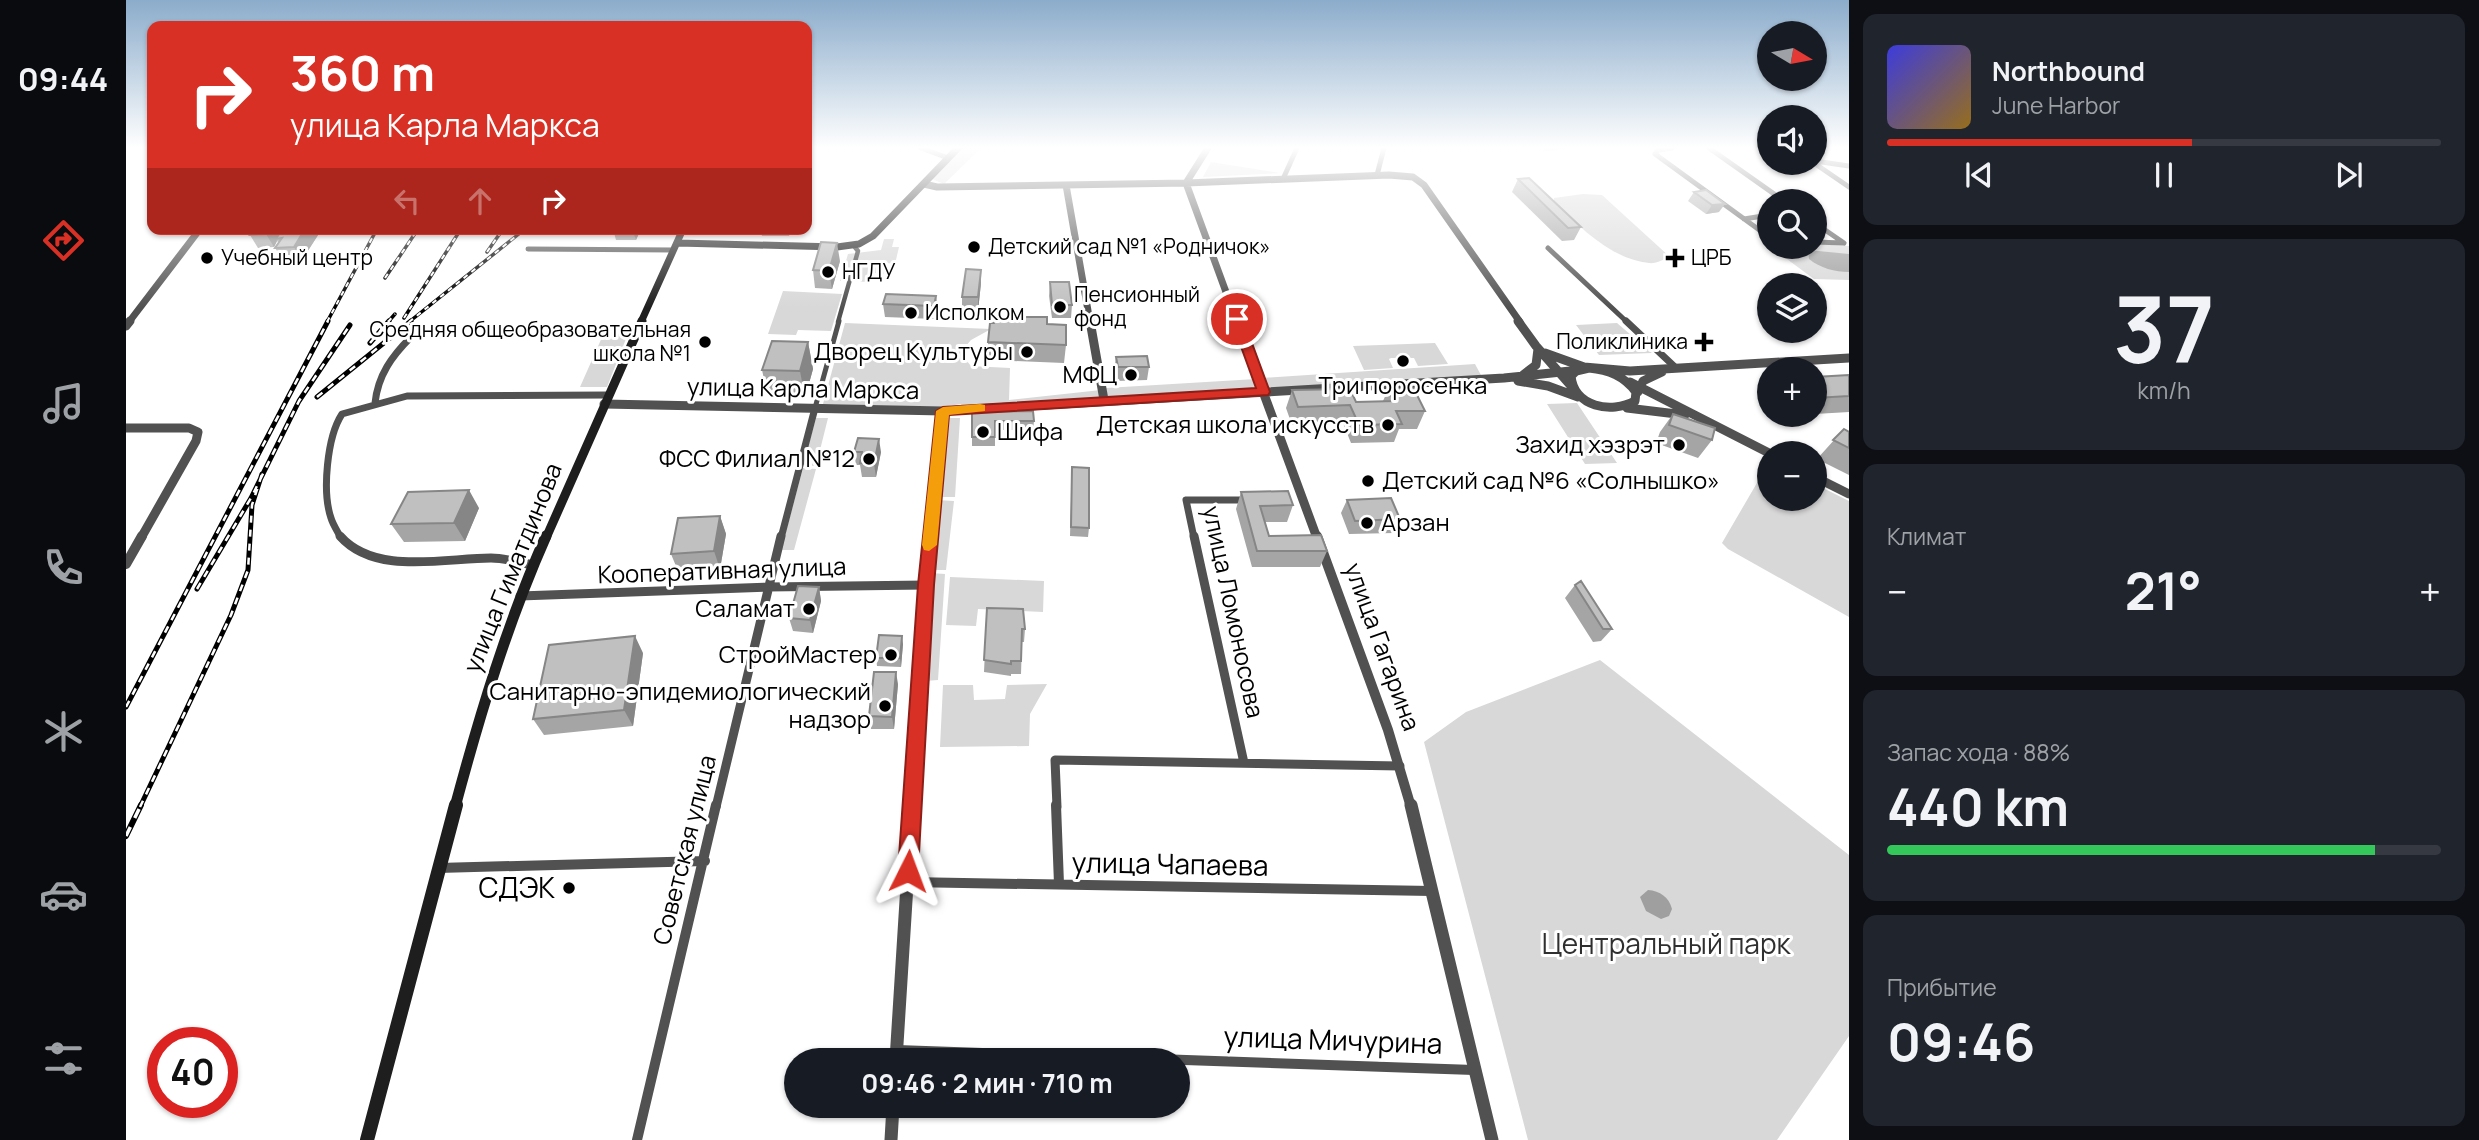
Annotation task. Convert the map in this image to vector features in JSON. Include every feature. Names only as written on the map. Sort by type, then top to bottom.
[{"type":"main road","points":[[676,246],[854,246],[878,232],[908,201]]},
{"type":"main road","name":"улица Гиматдинова","points":[[367,1140],[486,692],[520,596],[681,235]]},
{"type":"street","points":[[1069,201],[1104,400]]},
{"type":"street","name":"улица Гагарина","points":[[1193,201],[1400,766],[1492,1140]]},
{"type":"street","points":[[1435,201],[1536,346],[1587,400]]},
{"type":"street","points":[[1720,201],[1757,228]]},
{"type":"street","points":[[1744,219],[1757,217]]},
{"type":"street","points":[[1827,231],[1846,244]]},
{"type":"street","points":[[126,326],[195,235]]},
{"type":"street","points":[[1827,243],[1846,244]]},
{"type":"street","points":[[528,249],[676,246]]},
{"type":"street","points":[[816,408],[858,251],[854,246]]},
{"type":"street","points":[[1551,252],[1548,248],[1671,369]]},
{"type":"street","points":[[375,403],[380,376],[387,363],[411,338]]},
{"type":"street","points":[[1536,346],[1563,362],[1601,369],[1671,369],[1849,358]]},
{"type":"street","points":[[1516,377],[1536,366],[1539,359],[1536,346]]},
{"type":"street","points":[[1601,369],[1757,447]]},
{"type":"street","name":"улица Карла Маркса","points":[[606,400],[943,411],[1504,378],[1601,369]]},
{"type":"street","points":[[1620,408],[1632,404],[1639,386],[1646,378],[1671,369]]},
{"type":"street","points":[[1665,401],[1655,386],[1671,369]]},
{"type":"street","points":[[1572,387],[1571,376],[1580,370]]},
{"type":"street","name":"улица Карла Маркса","points":[[1504,378],[1548,386],[1603,406],[1660,410],[1705,421]]},
{"type":"street","points":[[1625,380],[1635,389],[1636,399]]},
{"type":"street","points":[[534,565],[494,558],[385,560],[358,552],[341,540],[336,532],[327,497],[332,430],[342,414],[407,396],[606,400]]},
{"type":"street","name":"Советская улица","points":[[638,1140],[768,587],[816,408]]},
{"type":"street","points":[[898,1048],[926,585],[943,411]]},
{"type":"street","points":[[126,428],[189,428],[198,432],[196,441],[126,564]]},
{"type":"street","points":[[1827,483],[1849,494]]},
{"type":"street","name":"улица Ломоносова","points":[[1244,763],[1186,500],[1262,500]]},
{"type":"street","points":[[1287,500],[1304,500]]},
{"type":"street","name":"Кооперативная улица","points":[[520,596],[768,587],[926,585]]},
{"type":"street","points":[[1059,884],[1055,760],[1400,766]]},
{"type":"street","points":[[438,868],[705,861]]},
{"type":"street","name":"улица Чапаева","points":[[908,882],[1432,891]]},
{"type":"street","name":"улица Мичурина","points":[[1190,1063],[1474,1070]]},
{"type":"street","points":[[891,1140],[892,1118]]},
{"type":"green space","points":[[1609,201],[1670,257],[1652,263],[1635,260],[1609,249],[1554,202]]},
{"type":"green space","points":[[884,239],[894,239],[892,247],[899,247],[895,264],[887,263],[884,274],[875,273],[872,282],[840,281],[848,254],[881,250]]},
{"type":"green space","points":[[1827,245],[1849,246],[1849,280],[1827,279],[1827,273],[1806,273],[1787,259],[1827,259]]},
{"type":"green space","points":[[783,291],[842,294],[831,331],[798,330],[796,335],[768,334]]},
{"type":"green space","points":[[845,323],[991,329],[971,340],[965,347],[966,360],[971,366],[1010,368],[1009,400],[1101,390],[1102,399],[963,408],[961,404],[942,407],[823,404]]},
{"type":"green space","points":[[1617,323],[1652,353],[1599,355],[1576,325]]},
{"type":"green space","points":[[607,326],[631,326],[607,387],[580,387]]},
{"type":"green space","points":[[1435,343],[1448,364],[1418,366],[1414,358],[1391,358],[1389,359],[1393,368],[1364,370],[1353,346]]},
{"type":"green space","points":[[1475,364],[1482,377],[1266,390],[1262,378]]},
{"type":"green space","points":[[1256,379],[1261,390],[1107,399],[1106,388]]},
{"type":"green space","points":[[1577,403],[1617,463],[1585,464],[1547,404]]},
{"type":"green space","points":[[816,418],[828,418],[816,466],[803,465]]},
{"type":"green space","points":[[945,418],[960,418],[955,497],[939,497]]},
{"type":"green space","points":[[803,468],[816,469],[794,550],[781,550]]},
{"type":"green space","points":[[1757,483],[1757,511],[1827,511],[1827,490],[1849,501],[1849,617],[1728,549],[1722,543]]},
{"type":"green space","points":[[937,500],[954,501],[946,570],[931,570]]},
{"type":"green space","points":[[931,573],[945,574],[938,680],[925,681]]},
{"type":"green space","points":[[950,577],[1044,581],[1043,612],[978,609],[976,626],[946,625]]},
{"type":"green space","name":"Центральный парк","points":[[1600,660],[1849,855],[1849,1036],[1777,1140],[1528,1140],[1424,742],[1466,712]]},
{"type":"green space","points":[[1047,684],[1030,714],[1029,746],[940,747],[943,685],[973,685],[974,700],[1005,699],[1007,685]]},
{"type":"shaded area","points":[[1827,252],[1849,254],[1849,272],[1818,265],[1809,259],[1827,259]]},
{"type":"shaded area","points":[[1648,890],[1660,893],[1666,898],[1672,909],[1669,916],[1661,919],[1646,911],[1640,897]]},
{"type":"building","points":[[1541,201],[1554,201],[1581,227],[1568,228]]},
{"type":"building","points":[[1707,201],[1721,201],[1725,204],[1712,205]]},
{"type":"building","points":[[278,235],[301,235],[294,247],[275,248],[282,238],[276,239]]},
{"type":"building","points":[[821,242],[837,243],[829,271],[813,270]]},
{"type":"building","points":[[966,269],[981,270],[978,297],[962,297]]},
{"type":"building","points":[[1050,282],[1069,282],[1072,305],[1052,305]]},
{"type":"building","points":[[886,294],[936,296],[934,306],[883,304]]},
{"type":"building","points":[[997,317],[1047,317],[1047,324],[1066,325],[1066,345],[988,342],[990,323],[994,323]]},
{"type":"building","points":[[772,341],[808,342],[800,371],[762,370]]},
{"type":"building","points":[[1147,356],[1149,367],[1118,367],[1116,357]]},
{"type":"building","points":[[1849,375],[1849,396],[1827,397],[1827,376]]},
{"type":"building","points":[[1350,389],[1356,402],[1394,401],[1388,390],[1414,389],[1425,411],[1396,411],[1402,424],[1359,425],[1350,405],[1298,407],[1292,390]]},
{"type":"building","points":[[1033,411],[1034,421],[995,421],[995,437],[972,437],[972,412]]},
{"type":"building","points":[[1673,414],[1715,428],[1712,440],[1669,425]]},
{"type":"building","points":[[1844,429],[1849,432],[1849,448],[1833,440]]},
{"type":"building","points":[[858,438],[879,439],[874,464],[860,463],[862,452],[854,452]]},
{"type":"building","points":[[1072,467],[1089,468],[1089,528],[1071,527]]},
{"type":"building","points":[[469,490],[454,523],[391,524],[408,492]]},
{"type":"building","points":[[1288,491],[1293,505],[1260,506],[1269,536],[1321,535],[1327,551],[1257,551],[1241,492]]},
{"type":"building","points":[[1391,498],[1400,519],[1355,521],[1347,500]]},
{"type":"building","points":[[720,516],[714,551],[671,554],[678,518]]},
{"type":"building","points":[[1581,581],[1612,629],[1603,629],[1575,585]]},
{"type":"building","points":[[798,586],[819,587],[810,620],[789,618]]},
{"type":"building","points":[[987,608],[1023,609],[1025,629],[1022,629],[1021,661],[1011,661],[1011,664],[984,660]]},
{"type":"building","points":[[879,635],[902,636],[900,658],[876,658]]},
{"type":"building","points":[[635,636],[624,710],[533,719],[549,645]]},
{"type":"building","name":"Санитарно-эпидемиологический надзор","points":[[874,672],[896,672],[892,717],[869,716]]},
{"type":"railway","points":[[327,322],[374,235]]},
{"type":"railway","points":[[385,278],[414,235]]},
{"type":"railway","points":[[404,318],[457,235]]},
{"type":"railway","points":[[487,252],[499,235]]},
{"type":"railway","points":[[409,322],[518,235]]},
{"type":"railway","points":[[388,322],[395,314]]},
{"type":"railway","points":[[126,707],[328,321]]},
{"type":"railway","points":[[370,343],[389,321]]},
{"type":"railway","points":[[317,397],[411,321]]},
{"type":"railway","points":[[260,479],[299,401],[350,325]]},
{"type":"railway","points":[[260,479],[262,474]]},
{"type":"railway","points":[[140,807],[231,615],[248,570],[252,505],[260,479]]},
{"type":"railway","points":[[197,589],[260,479]]},
{"type":"railway","points":[[126,836],[141,805]]},
{"type":"slow traffic","points":[[929,545],[943,411],[980,408]]},
{"type":"place","name":"Детский сад №1 «Родничок»","points":[[974,247]]},
{"type":"place","name":"Учебный центр","points":[[207,258]]},
{"type":"place","name":"ЦРБ","points":[[1675,258]]},
{"type":"place","name":"НГДУ","points":[[828,272]]},
{"type":"place","name":"Пенсионный фонд","points":[[1060,307]]},
{"type":"place","name":"Исполком","points":[[911,313]]},
{"type":"place","name":"Средняя общеобразовательная школа №1","points":[[705,342]]},
{"type":"place","name":"Поликлиника","points":[[1704,342]]},
{"type":"place","name":"Дворец Культуры","points":[[1027,352]]},
{"type":"place","name":"Три поросенка","points":[[1403,361]]},
{"type":"place","name":"МФЦ","points":[[1131,375]]},
{"type":"place","name":"Детская школа искусств","points":[[1388,425]]},
{"type":"place","name":"Шифа","points":[[983,432]]},
{"type":"place","name":"Захид хэзрэт","points":[[1679,445]]},
{"type":"place","name":"ФСС Филиал №12","points":[[869,459]]},
{"type":"place","name":"Детский сад №6 «Солнышко»","points":[[1368,481]]},
{"type":"place","name":"Арзан","points":[[1367,523]]},
{"type":"place","name":"Саламат","points":[[809,609]]},
{"type":"place","name":"СтройМастер","points":[[891,655]]},
{"type":"place","name":"Санитарно-эпидемиологический надзор","points":[[885,706]]},
{"type":"place","name":"СДЭК","points":[[569,888]]},
{"type":"route","points":[[908,871],[926,585],[943,411],[1264,392],[1237,319]]}]
